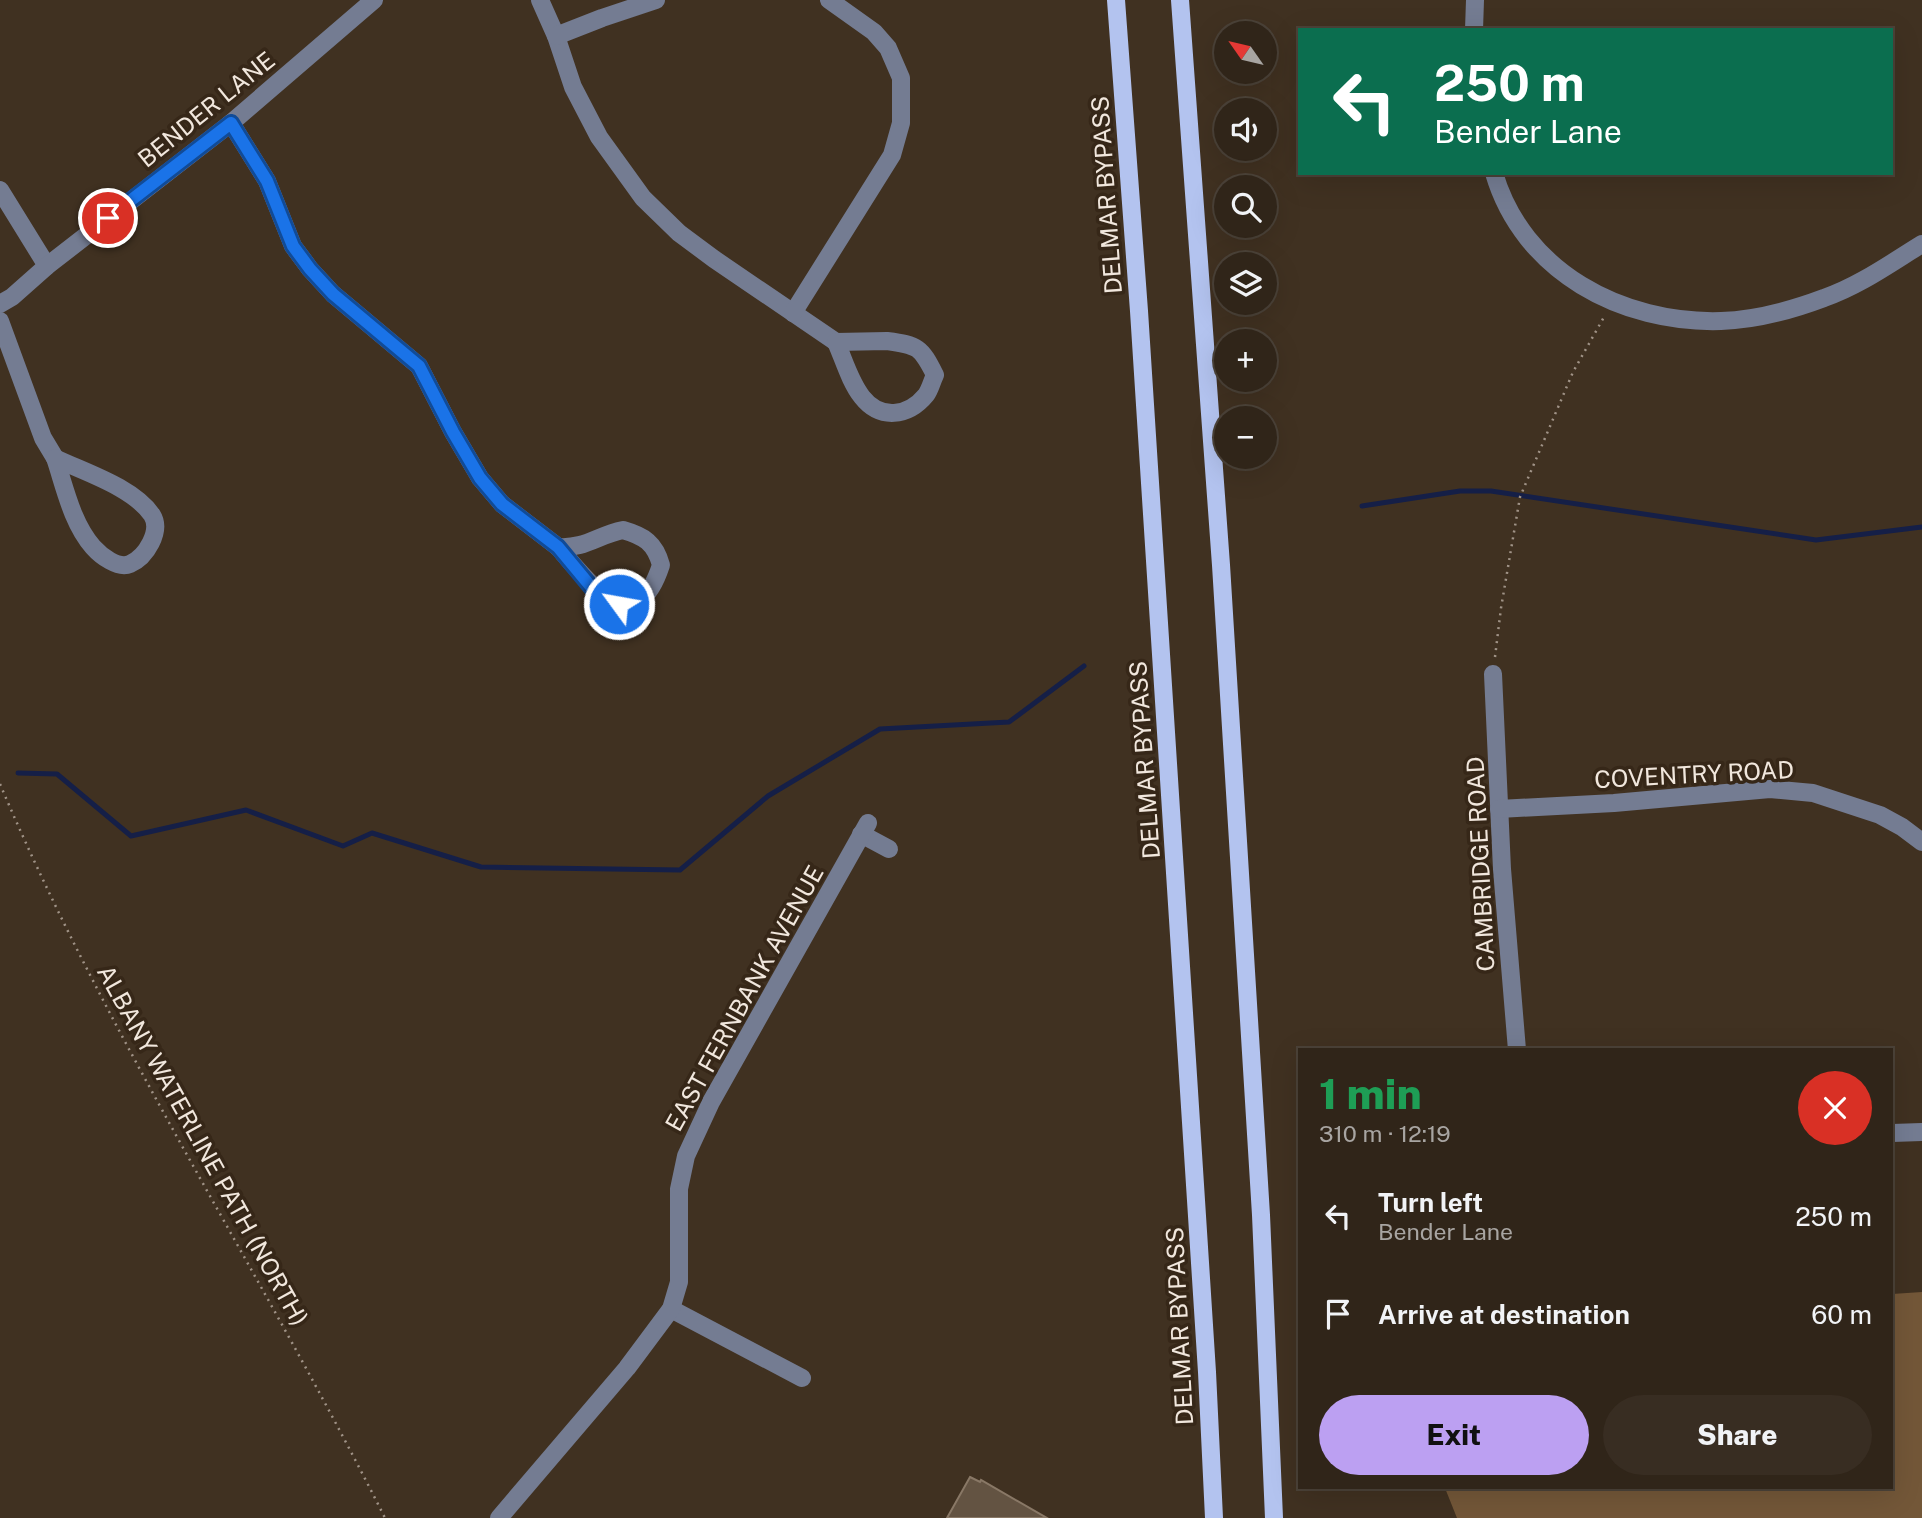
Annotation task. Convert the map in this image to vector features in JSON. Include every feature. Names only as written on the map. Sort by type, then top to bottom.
[{"type":"main road","name":"DELMAR BYPASS","points":[[1116,0],[1143,367],[1214,1518]]},
{"type":"main road","points":[[1180,0],[1221,565],[1261,1215],[1274,1518]]},
{"type":"street","name":"BENDER LANE","points":[[0,304],[231,123],[374,0]]},
{"type":"street","points":[[540,0],[556,36],[573,87],[599,137],[643,198],[679,233],[836,342],[860,395],[872,409],[882,414],[898,414],[912,408],[926,396],[935,375],[924,352],[912,345],[887,341],[836,342]]},
{"type":"street","points":[[556,36],[656,0]]},
{"type":"street","points":[[793,313],[892,155],[901,123],[901,78],[888,48],[874,32],[829,0]]},
{"type":"street","points":[[1474,28],[1475,0]]},
{"type":"street","points":[[231,123],[267,181],[293,246],[333,294],[419,366],[480,478],[502,504],[558,547],[592,588],[619,604],[634,602],[647,594],[661,565],[657,550],[642,536],[623,530],[610,533],[584,546],[558,547]]},
{"type":"street","points":[[1495,175],[1499,189],[1529,243],[1553,266],[1612,302],[1675,320],[1722,321],[1773,314],[1826,298],[1922,244]]},
{"type":"street","points":[[0,190],[47,266]]},
{"type":"street","points":[[0,321],[43,438],[55,458],[79,527],[94,548],[115,564],[128,565],[142,556],[153,537],[155,525],[152,516],[121,489],[55,458]]},
{"type":"street","name":"CAMBRIDGE ROAD","points":[[1493,674],[1502,869],[1517,1048]]},
{"type":"street","name":"COVENTRY ROAD","points":[[1499,809],[1614,803],[1770,789],[1813,793],[1880,815],[1922,842]]},
{"type":"street","name":"EAST FERNBANK AVENUE","points":[[499,1518],[627,1368],[671,1309],[679,1282],[679,1189],[686,1156],[710,1102],[864,829],[889,849]]},
{"type":"street","points":[[1893,1133],[1922,1132]]},
{"type":"street","points":[[671,1309],[802,1378]]},
{"type":"path","points":[[1493,674],[1520,497],[1573,372],[1612,302]]},
{"type":"path","name":"ALBANY WATERLINE PATH (NORTH)","points":[[0,784],[35,867],[89,975],[306,1368],[385,1518]]},
{"type":"shaded area","points":[[1922,1292],[1922,1518],[1457,1518],[1445,1489],[1893,1489],[1893,1294]]},
{"type":"building","points":[[970,1477],[980,1482],[981,1480],[1047,1518],[947,1518]]},
{"type":"waterway","points":[[1362,506],[1460,491],[1491,491],[1816,540],[1922,527]]},
{"type":"waterway","points":[[18,773],[57,774],[131,836],[246,810],[343,846],[372,833],[481,867],[680,870],[768,796],[880,729],[1009,722],[1084,666]]},
{"type":"route","points":[[108,218],[231,123],[267,181],[293,246],[310,269],[333,294],[419,366],[480,478],[502,504],[558,547],[592,588],[619,604]]}]
